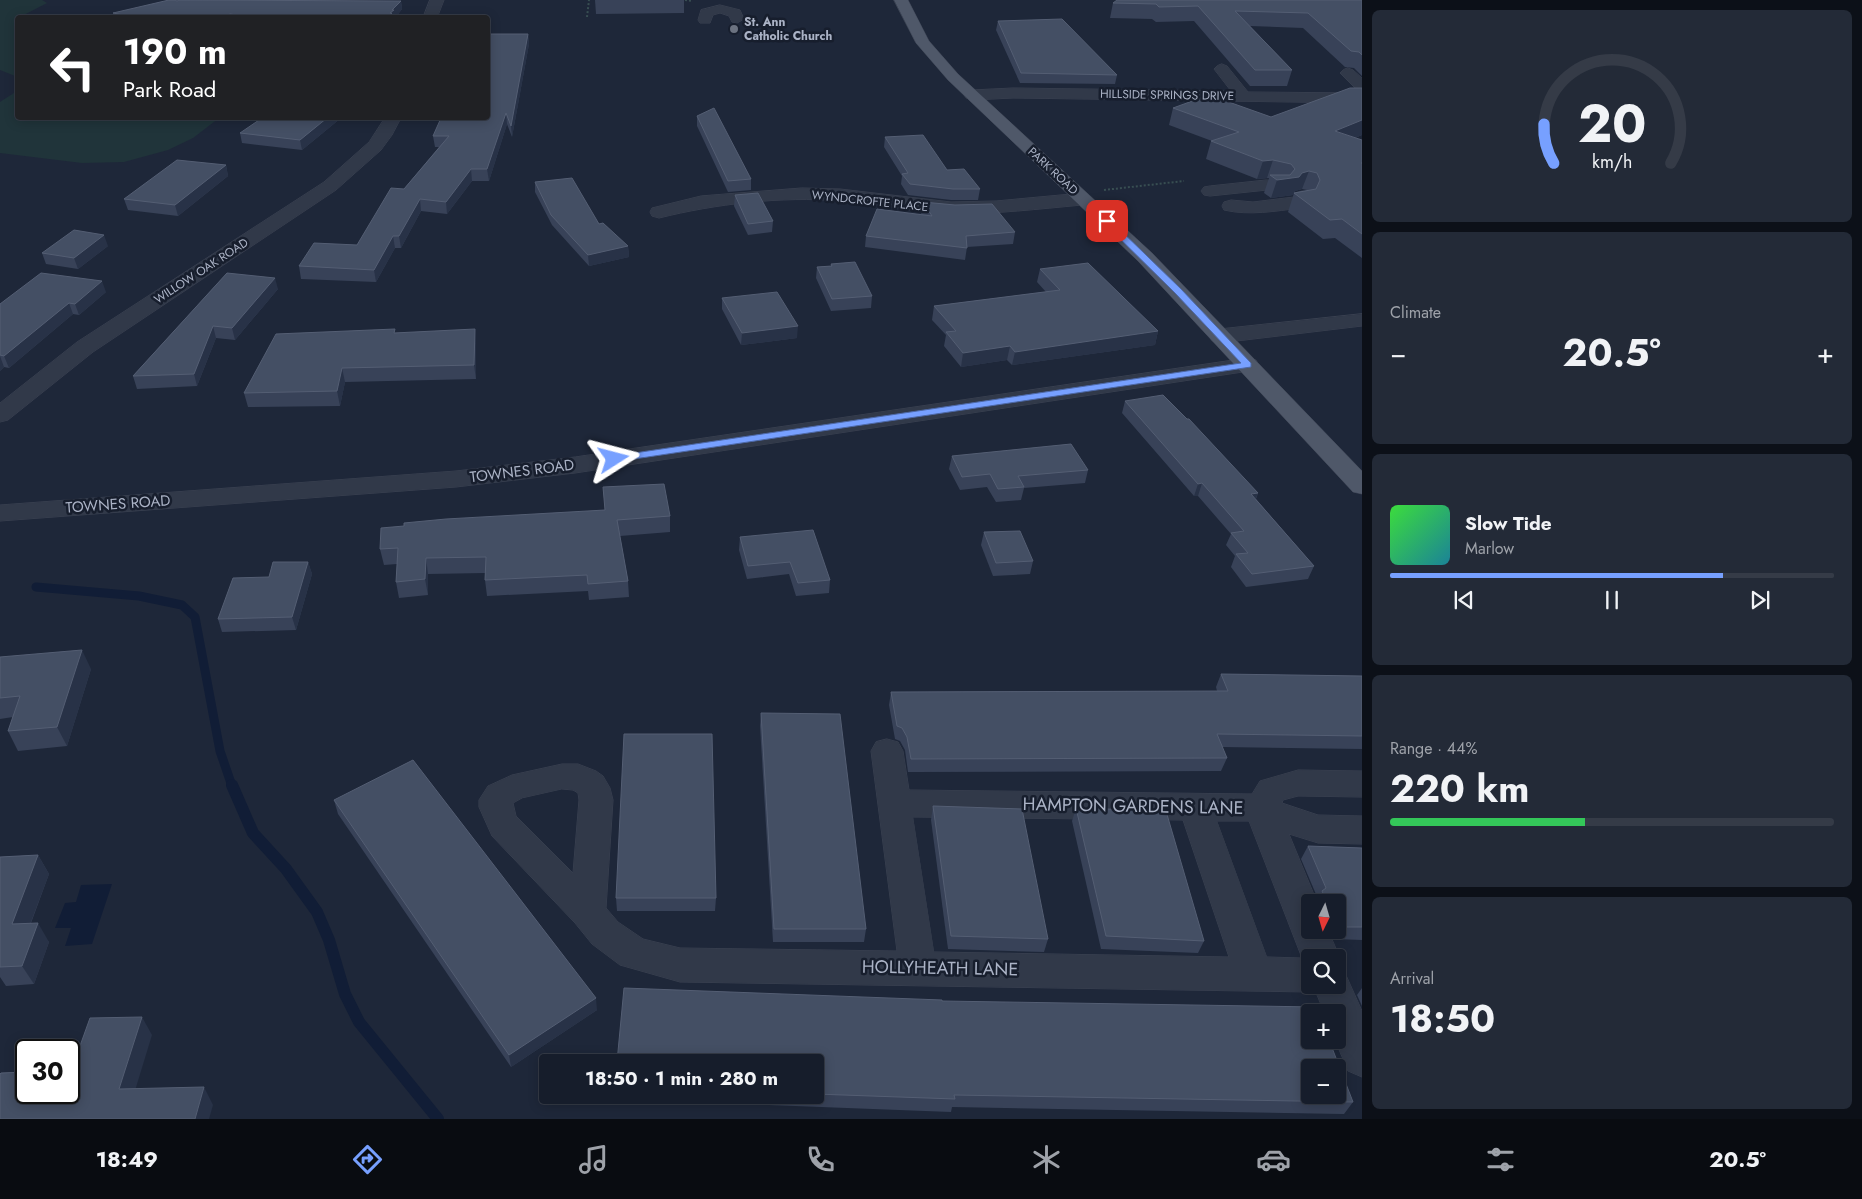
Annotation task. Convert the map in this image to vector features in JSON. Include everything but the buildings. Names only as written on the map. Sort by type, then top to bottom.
[{"type":"main road","name":"PARK ROAD","points":[[901,0],[923,42],[953,76],[972,95],[1089,195],[1145,257],[1362,486]]},
{"type":"street","points":[[429,0],[437,0],[431,15]]},
{"type":"street","points":[[705,20],[706,12],[720,9],[735,13],[737,18]]},
{"type":"street","points":[[1222,69],[1243,96]]},
{"type":"street","points":[[1348,73],[1362,86]]},
{"type":"street","name":"HILLSIDE SPRINGS DRIVE","points":[[972,95],[1002,93],[1362,98]]},
{"type":"street","name":"WILLOW OAK ROAD","points":[[0,415],[85,347],[330,186],[374,146],[384,135],[392,120]]},
{"type":"street","points":[[1210,191],[1267,185],[1278,186]]},
{"type":"street","name":"WYNDCROFTE PLACE","points":[[659,212],[701,202],[802,194],[840,195],[951,208],[996,207],[1089,195]]},
{"type":"street","points":[[1231,206],[1253,208],[1301,202],[1303,197]]},
{"type":"street","points":[[1220,336],[1362,320]]},
{"type":"street","name":"TOWNES ROAD","points":[[0,513],[449,480],[575,465],[1248,365]]},
{"type":"street","points":[[887,751],[918,968]]},
{"type":"street","name":"HAMPTON GARDENS LANE","points":[[894,803],[1261,808],[1272,790],[1298,783],[1362,784]]},
{"type":"street","points":[[1195,806],[1254,974]]},
{"type":"street","points":[[1261,808],[1284,819],[1318,829],[1362,830]]},
{"type":"street","points":[[1261,808],[1301,908]]},
{"type":"street","name":"HOLLYHEATH LANE","points":[[588,912],[605,933],[633,954],[680,965],[1301,975]]},
{"type":"street","points":[[1336,994],[1362,1058]]},
{"type":"path","points":[[588,18],[589,0]]},
{"type":"path","points":[[1089,195],[1184,181]]},
{"type":"shaded area","points":[[0,0],[42,0],[47,3],[24,15],[15,15],[15,76],[0,70]]},
{"type":"shaded area","points":[[15,92],[15,120],[216,120],[193,138],[168,150],[124,162],[82,163],[0,153],[0,102]]},
{"type":"water","points":[[112,884],[92,944],[65,946],[71,928],[55,928],[65,903],[76,902],[81,885]]},
{"type":"waterway","points":[[36,587],[139,596],[182,605],[195,617],[220,751],[232,786]]},
{"type":"waterway","points":[[232,785],[253,833],[286,869],[317,912],[329,940],[345,994],[359,1022],[438,1119]]},
{"type":"place","name":"St. Ann Catholic Church","points":[[734,29]]},
{"type":"route","points":[[614,459],[1248,365],[1145,257],[1107,221]]}]
